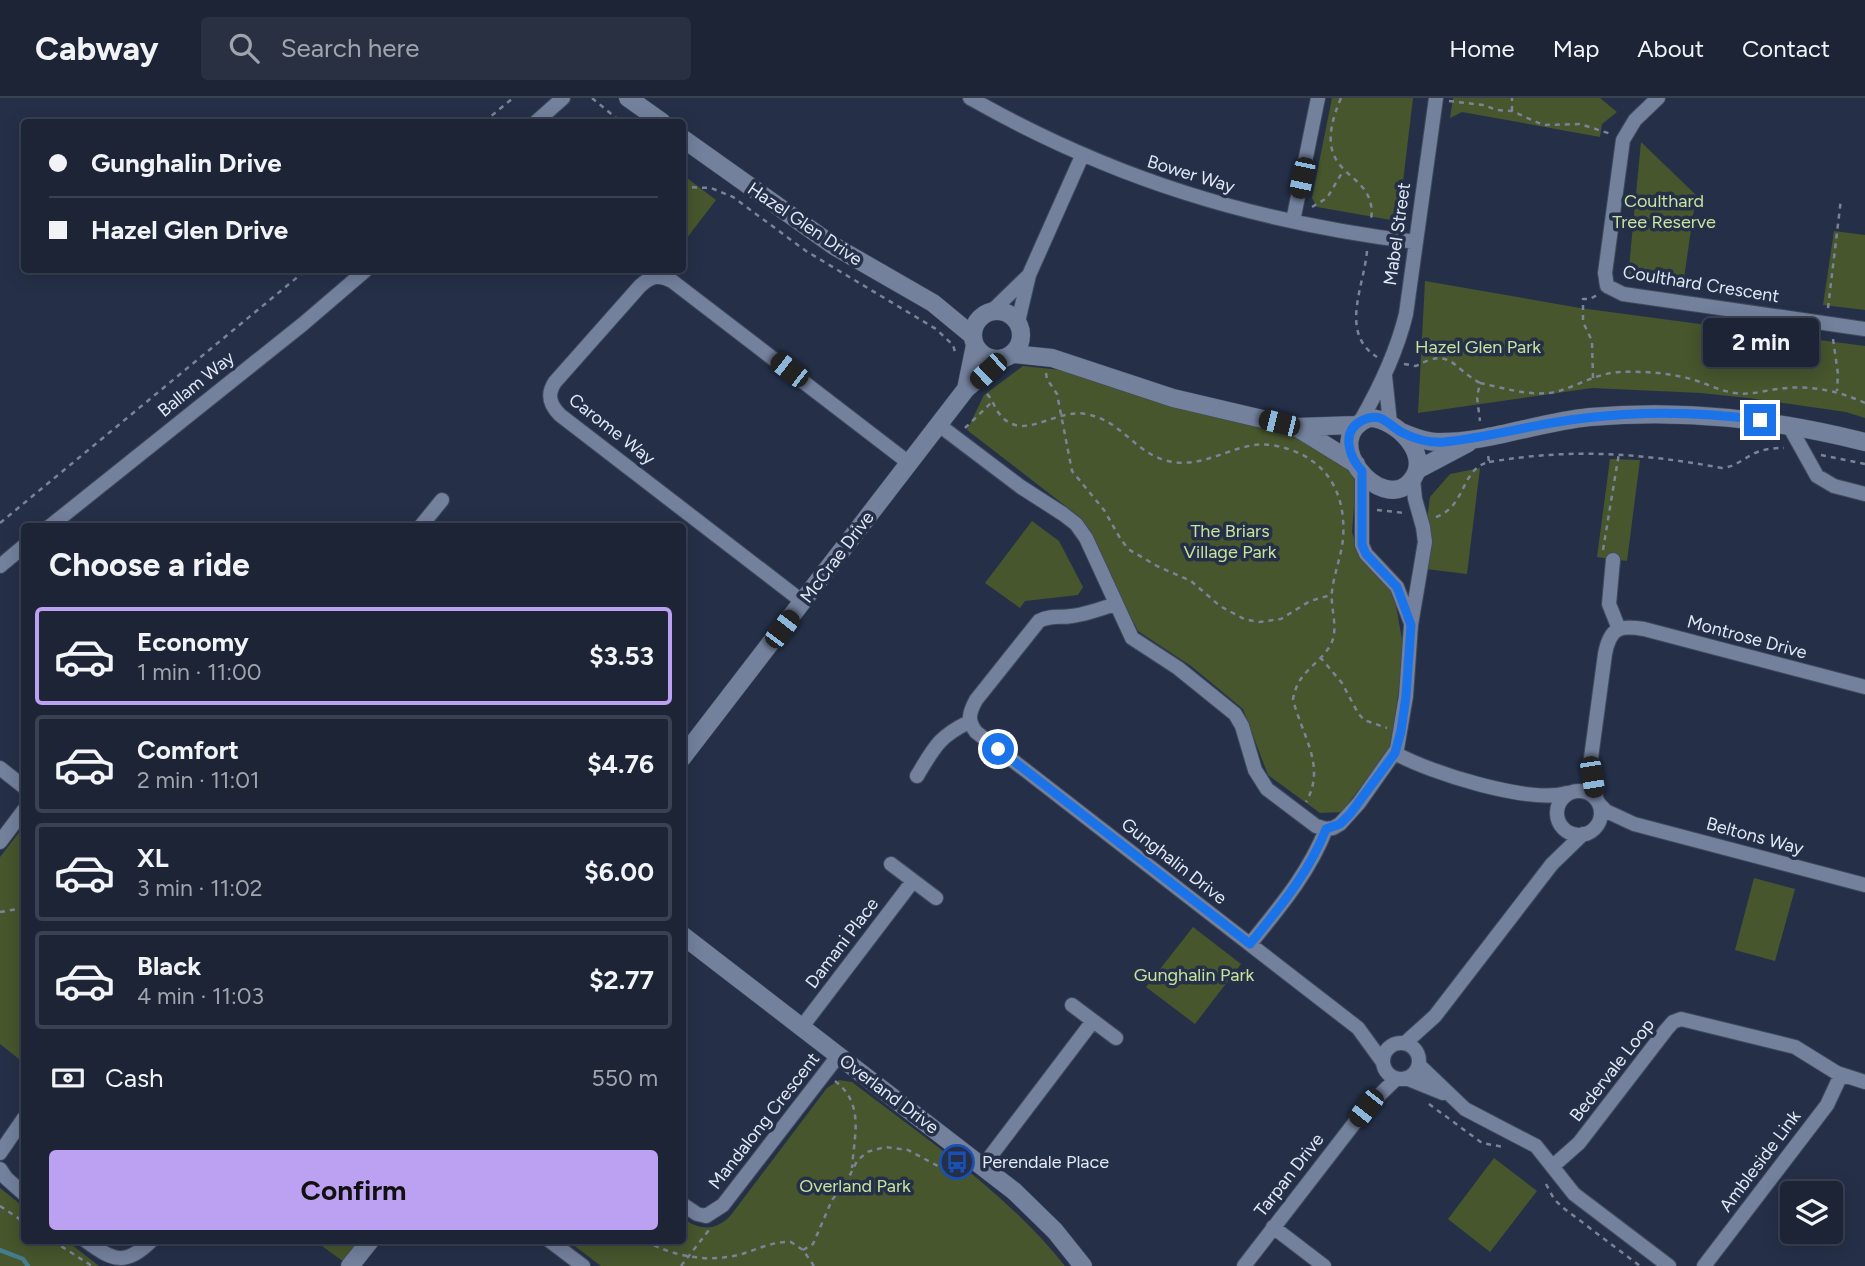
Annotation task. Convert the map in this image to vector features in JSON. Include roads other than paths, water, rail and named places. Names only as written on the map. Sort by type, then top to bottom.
[{"type":"street","points":[[539,119],[563,98]]},
{"type":"street","points":[[628,98],[658,119]]},
{"type":"street","name":"Bower Way","points":[[970,98],[1082,156],[1187,195],[1293,221],[1416,242]]},
{"type":"street","points":[[1293,221],[1318,98]]},
{"type":"street","name":"Coulthard Crescent","points":[[1658,98],[1635,120],[1623,140],[1605,273],[1607,286],[1623,294],[1865,328]]},
{"type":"street","name":"Mabel Street","points":[[1358,423],[1385,372],[1406,314],[1435,99]]},
{"type":"street","name":"Hazel Glen Drive","points":[[686,141],[834,246],[933,303],[974,341]]},
{"type":"street","points":[[1007,357],[1018,348],[1029,275],[1082,156]]},
{"type":"street","name":"Ballam Way","points":[[54,523],[362,273]]},
{"type":"street","points":[[1029,275],[974,329],[974,341],[985,356],[1052,358],[1116,382],[1296,427],[1358,423],[1369,418],[1381,418],[1425,441],[1437,442],[1478,439],[1587,417],[1631,414],[1733,416],[1788,424],[1865,442]]},
{"type":"street","name":"Carome Way","points":[[803,602],[560,415],[553,408],[550,398],[555,382],[640,286],[648,279],[659,276],[678,286],[909,463]]},
{"type":"street","name":"Hazel Glen Drive","points":[[933,303],[987,314]]},
{"type":"street","points":[[987,314],[1007,313],[1052,358]]},
{"type":"street","name":"McCrae Drive","points":[[971,386],[974,341]]},
{"type":"street","name":"McCrae Drive","points":[[686,753],[939,425],[971,386],[1007,357]]},
{"type":"street","name":"Mabel Street","points":[[1385,372],[1396,427]]},
{"type":"street","points":[[1358,423],[1348,440],[1359,468],[1362,545],[1366,554],[1397,587],[1411,625]]},
{"type":"street","points":[[1788,424],[1817,476],[1825,482],[1865,494]]},
{"type":"street","points":[[939,425],[1021,487],[1076,524],[1086,538],[1129,633],[1139,644],[1178,668],[1235,714],[1242,726],[1260,781],[1299,814],[1316,826],[1326,829],[1340,824],[1350,814],[1395,753],[1401,731],[1411,625],[1425,542],[1415,474],[1417,456],[1413,446],[1396,427]]},
{"type":"street","points":[[1296,427],[1359,468],[1372,482],[1386,490],[1401,488],[1415,474],[1478,439]]},
{"type":"street","points":[[423,523],[442,500]]},
{"type":"street","points":[[0,566],[21,548]]},
{"type":"street","points":[[1392,1072],[1386,1050],[1400,1044],[1435,1016],[1552,864],[1599,823],[1591,758],[1607,644],[1619,629],[1609,604],[1607,560]]},
{"type":"street","points":[[917,776],[939,741],[948,732],[969,722],[969,714],[976,700],[1039,621],[1046,617],[1067,617],[1093,612],[1115,604]]},
{"type":"street","name":"Montrose Drive","points":[[1619,629],[1644,629],[1865,687]]},
{"type":"street","name":"Gunghalin Drive","points":[[969,722],[976,732],[1358,1028],[1392,1072]]},
{"type":"street","points":[[1395,753],[1425,768],[1528,796],[1547,797],[1582,790],[1598,801]]},
{"type":"street","points":[[1552,864],[1559,846],[1560,825],[1557,809],[1562,797],[1571,792],[1591,758]]},
{"type":"street","points":[[0,768],[21,785]]},
{"type":"street","points":[[1528,796],[1569,832],[1587,833]]},
{"type":"street","name":"Beltons Way","points":[[1598,801],[1606,811],[1634,824],[1865,885]]},
{"type":"street","points":[[0,842],[21,814]]},
{"type":"street","name":"Beltons Way","points":[[1587,833],[1604,826],[1634,824]]},
{"type":"street","points":[[1250,944],[1304,874],[1316,855],[1326,829]]},
{"type":"street","points":[[891,864],[936,898]]},
{"type":"street","name":"Damani Place","points":[[801,1028],[913,881]]},
{"type":"street","name":"Overland Drive","points":[[686,938],[1034,1209],[1083,1266]]},
{"type":"street","points":[[1072,1005],[1116,1038]]},
{"type":"street","points":[[1392,1072],[1414,1073],[1435,1016]]},
{"type":"street","name":"Bedervale Loop","points":[[1553,1166],[1579,1143],[1666,1030],[1681,1018],[1795,1047],[1841,1075],[1865,1082]]},
{"type":"street","points":[[977,1162],[1093,1021]]},
{"type":"street","name":"Gunghalin Drive","points":[[1358,1028],[1400,1044]]},
{"type":"street","points":[[1400,1044],[1416,1051],[1418,1060],[1448,1095],[1476,1117],[1536,1146],[1574,1194],[1669,1266]]},
{"type":"street","name":"Mandalong Crescent","points":[[686,1207],[706,1216],[723,1205],[838,1056]]},
{"type":"street","points":[[1392,1072],[1448,1095]]},
{"type":"street","name":"Tarpan Drive","points":[[1244,1266],[1392,1072]]},
{"type":"street","name":"Ambleside Link","points":[[1704,1266],[1827,1105],[1841,1075]]},
{"type":"street","points":[[0,1153],[21,1122]]},
{"type":"street","points":[[0,1169],[5,1178],[21,1191]]},
{"type":"street","points":[[1273,1227],[1324,1266]]},
{"type":"street","points":[[91,1244],[115,1260],[125,1262],[138,1262],[149,1244]]},
{"type":"street","points":[[350,1266],[368,1244]]},
{"type":"street","points":[[554,1244],[583,1266]]},
{"type":"waterway","points":[[0,1250],[23,1259],[28,1266]]},
{"type":"place","name":"Perendale Place","points":[[957,1162]]},
{"type":"park label","name":"Coulthard Tree Reserve","points":[[1664,211]]},
{"type":"park label","name":"Hazel Glen Park","points":[[1478,347]]},
{"type":"park label","name":"The Briars Village Park","points":[[1230,541]]},
{"type":"park label","name":"Gunghalin Park","points":[[1194,975]]},
{"type":"park label","name":"Overland Park","points":[[855,1186]]}]
